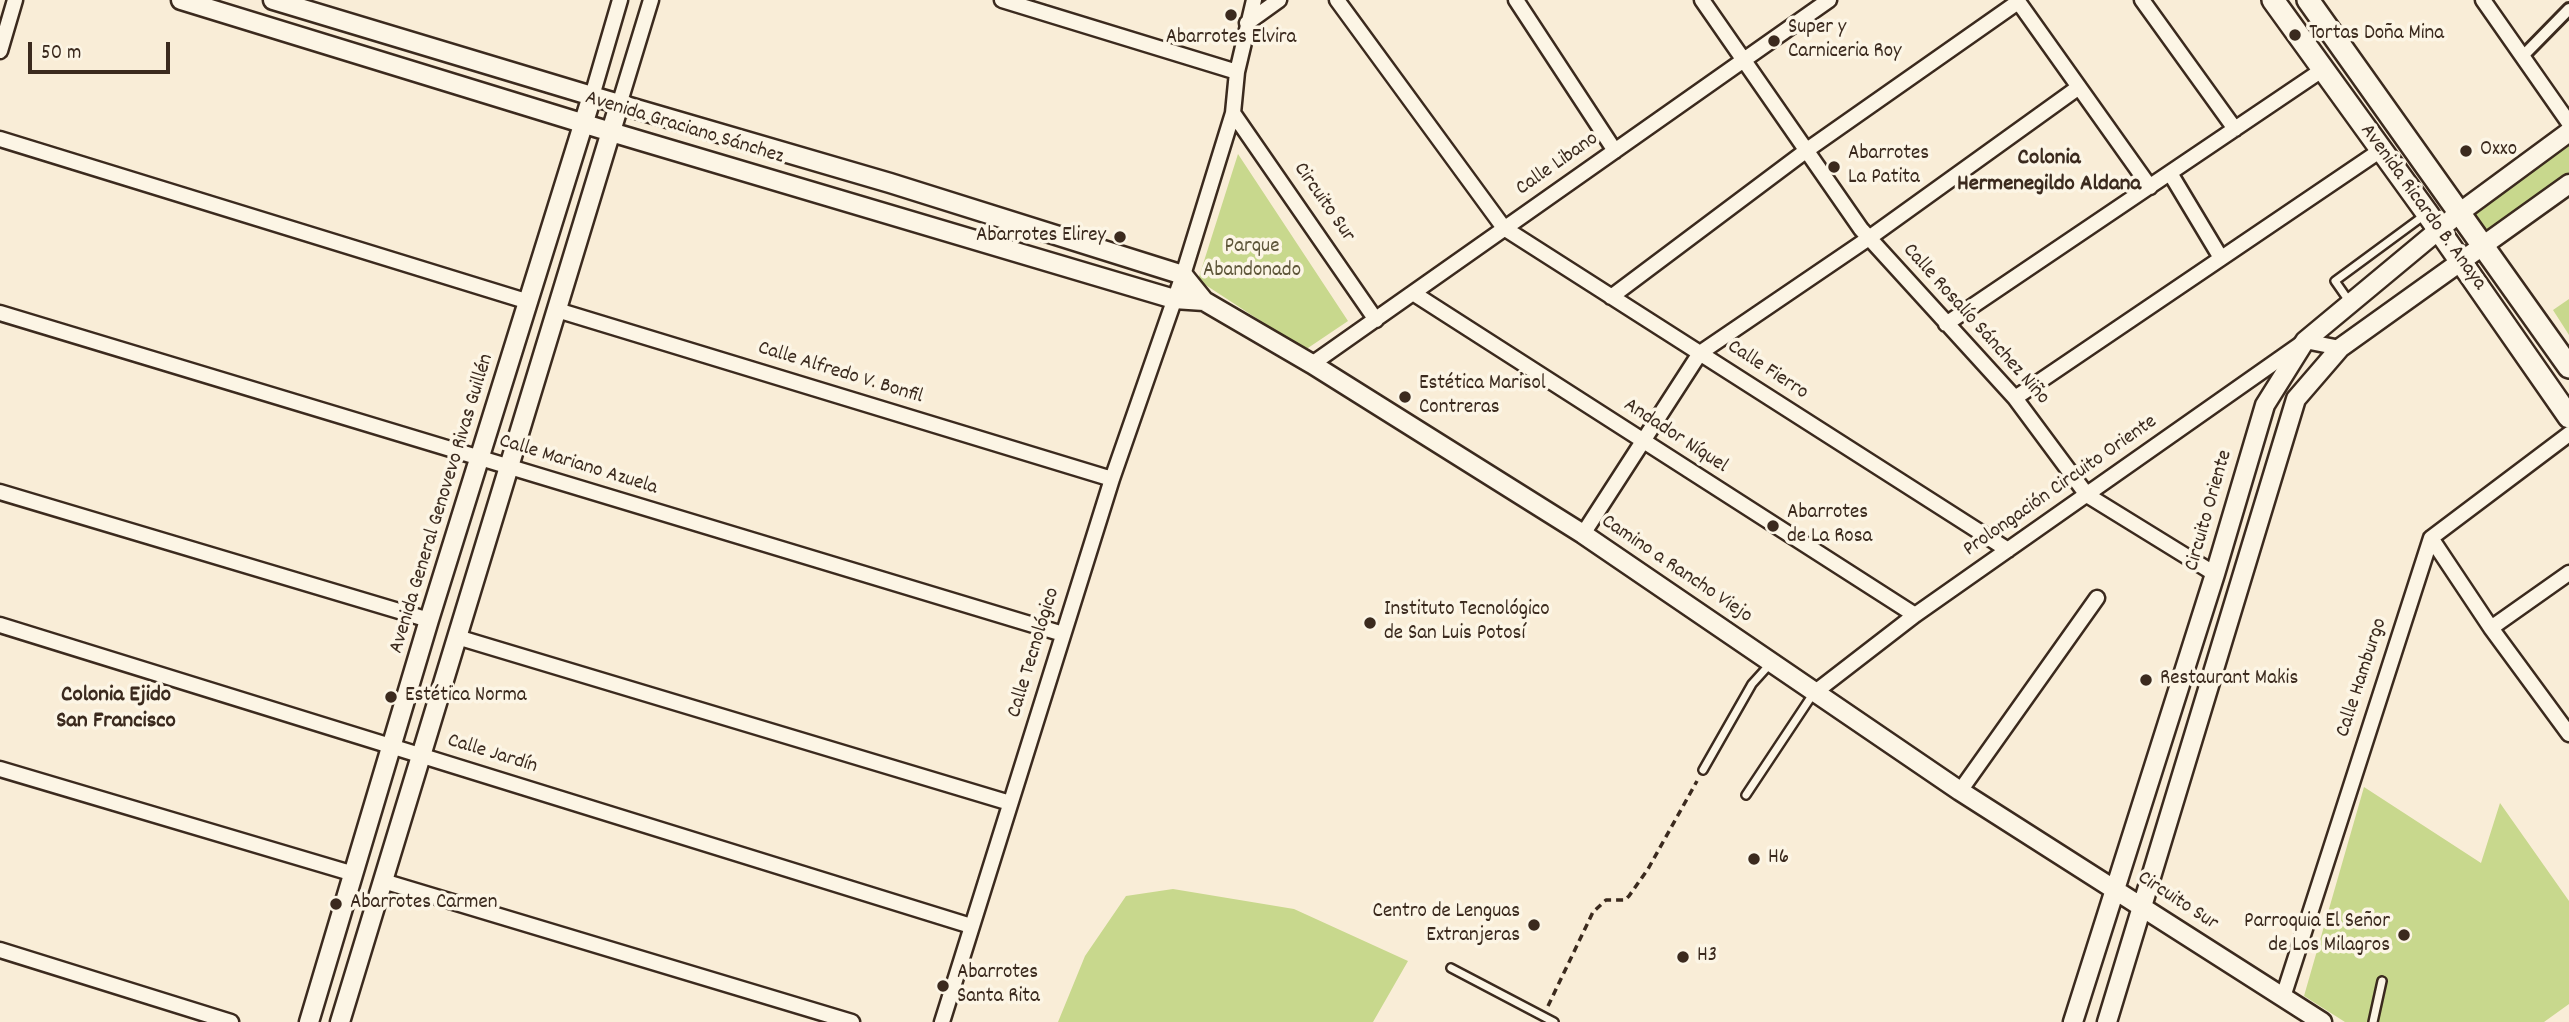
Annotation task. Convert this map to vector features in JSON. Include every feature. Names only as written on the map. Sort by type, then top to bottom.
[{"type":"main road","name":"Avenida Ricardo B. Anaya","points":[[2273,0],[2569,417]]},
{"type":"main road","name":"Avenida Ricardo B. Anaya","points":[[2308,0],[2569,367]]},
{"type":"street","points":[[0,51],[15,0]]},
{"type":"street","name":"Avenida Graciano Sánchez","points":[[181,0],[611,132],[1174,299]]},
{"type":"street","name":"Avenida Graciano Sánchez","points":[[273,0],[890,183],[1183,275]]},
{"type":"street","name":"Avenida General Genovevo Rivas Guillén","points":[[309,1022],[429,620],[620,0]]},
{"type":"street","points":[[340,1022],[651,0]]},
{"type":"street","points":[[1002,0],[1237,72]]},
{"type":"street","name":"Calle Tecnológico","points":[[942,1022],[1112,479],[1183,275],[1233,113],[1237,72],[1254,0]]},
{"type":"street","points":[[1247,23],[1279,0]]},
{"type":"street","points":[[1337,0],[1504,228]]},
{"type":"street","points":[[1516,0],[1615,151]]},
{"type":"street","name":"Calle Rosalío Sánchez Niño","points":[[1702,0],[1870,238],[2015,398],[2087,495],[2215,575]]},
{"type":"street","name":"Calle Libano","points":[[1312,365],[1829,0]]},
{"type":"street","points":[[2143,0],[2235,129]]},
{"type":"street","points":[[2483,0],[2569,123]]},
{"type":"street","points":[[1611,297],[1807,150],[2018,1],[2150,187]]},
{"type":"street","points":[[2523,56],[2569,9]]},
{"type":"street","points":[[1946,324],[2322,70]]},
{"type":"street","points":[[1583,534],[1700,353],[1870,238],[2078,87]]},
{"type":"street","name":"Circuito Sur","points":[[1233,113],[1376,320]]},
{"type":"street","name":"Circuito Oriente","points":[[2073,1022],[2215,575],[2264,405],[2305,341],[2351,303],[2432,222],[2459,213],[2569,132]]},
{"type":"street","points":[[0,139],[529,302]]},
{"type":"street","points":[[2015,398],[2381,150]]},
{"type":"street","points":[[2170,173],[2221,258]]},
{"type":"street","points":[[882,212],[890,183]]},
{"type":"street","points":[[2107,1022],[2296,399],[2340,348],[2569,184]]},
{"type":"street","name":"Calle Fierro","points":[[1504,228],[2008,550]]},
{"type":"street","name":"Camino a Rancho Viejo","points":[[1183,275],[1204,301],[1583,534],[1960,791],[2115,889]]},
{"type":"street","name":"Andador Níquel","points":[[1413,293],[1915,615]]},
{"type":"street","name":"Camino a Rancho Viejo","points":[[1174,299],[1204,301]]},
{"type":"street","name":"Calle Alfredo V. Bonfil","points":[[557,310],[1112,479]]},
{"type":"street","name":"Calle Mariano Azuela","points":[[0,313],[1063,634]]},
{"type":"street","points":[[2305,341],[2340,348]]},
{"type":"street","name":"Prolongación Circuito Oriente","points":[[1814,693],[1915,615],[2305,341]]},
{"type":"street","points":[[2569,434],[2431,538],[2491,628],[2569,734]]},
{"type":"street","points":[[2248,461],[2275,470]]},
{"type":"street","points":[[0,492],[429,620]]},
{"type":"street","name":"Calle Hamburgo","points":[[2283,997],[2431,538]]},
{"type":"street","points":[[2491,628],[2569,573]]},
{"type":"street","points":[[1960,791],[2097,598]]},
{"type":"street","name":"Calle Jardín","points":[[0,625],[971,926]]},
{"type":"street","points":[[457,637],[1010,803]]},
{"type":"street","points":[[0,769],[354,874]]},
{"type":"street","points":[[383,881],[852,1022]]},
{"type":"street","name":"Circuito Sur","points":[[2115,889],[2322,1022]]},
{"type":"street","points":[[0,950],[230,1022]]},
{"type":"lane","points":[[2351,303],[2335,281],[2432,222]]},
{"type":"lane","points":[[1703,771],[1752,684],[1772,662]]},
{"type":"lane","points":[[1746,795],[1814,693]]},
{"type":"lane","points":[[1451,968],[1554,1022]]},
{"type":"lane","points":[[2373,1022],[2382,981]]},
{"type":"path","points":[[1543,1016],[1593,912],[1606,901],[1625,900],[1629,895],[1648,869],[1703,771]]},
{"type":"green space","points":[[2569,134],[2569,172],[2487,233],[2469,207]]},
{"type":"green space","name":"Parque Abandonado","points":[[1238,154],[1348,321],[1305,350],[1198,280]]},
{"type":"green space","points":[[2569,299],[2569,335],[2553,310]]},
{"type":"green space","points":[[2364,787],[2481,863],[2500,803],[2569,901],[2569,1004],[2544,1022],[2345,1022],[2304,996]]},
{"type":"green space","points":[[1173,889],[1294,909],[1408,961],[1373,1022],[1058,1022],[1085,956],[1126,896]]},
{"type":"place","name":"Abarrotes Elvira","points":[[1231,15]]},
{"type":"place","name":"Tortas Doña Mina","points":[[2295,35]]},
{"type":"place","name":"Super y Carniceria Roy","points":[[1774,41]]},
{"type":"place","name":"Oxxo","points":[[2466,151]]},
{"type":"place","name":"Abarrotes La Patita","points":[[1834,167]]},
{"type":"place","name":"Abarrotes Elirey","points":[[1120,237]]},
{"type":"place","name":"Estética Marisol Contreras","points":[[1405,397]]},
{"type":"place","name":"Abarrotes de La Rosa","points":[[1773,526]]},
{"type":"place","name":"Instituto Tecnológico de San Luis Potosí","points":[[1370,623]]},
{"type":"place","name":"Restaurant Makis","points":[[2146,680]]},
{"type":"place","name":"Estética Norma","points":[[391,697]]},
{"type":"place","name":"H6","points":[[1754,859]]},
{"type":"place","name":"Abarrotes Carmen","points":[[336,904]]},
{"type":"place","name":"Centro de Lenguas Extranjeras","points":[[1534,925]]},
{"type":"place","name":"Parroquia El Señor de Los Milagros","points":[[2404,935]]},
{"type":"place","name":"H3","points":[[1683,957]]},
{"type":"place","name":"Abarrotes Santa Rita","points":[[943,986]]},
{"type":"district","name":"Colonia Hermenegildo Aldana","points":[[2049,173]]},
{"type":"district","name":"Colonia Ejido San Francisco","points":[[116,710]]}]
